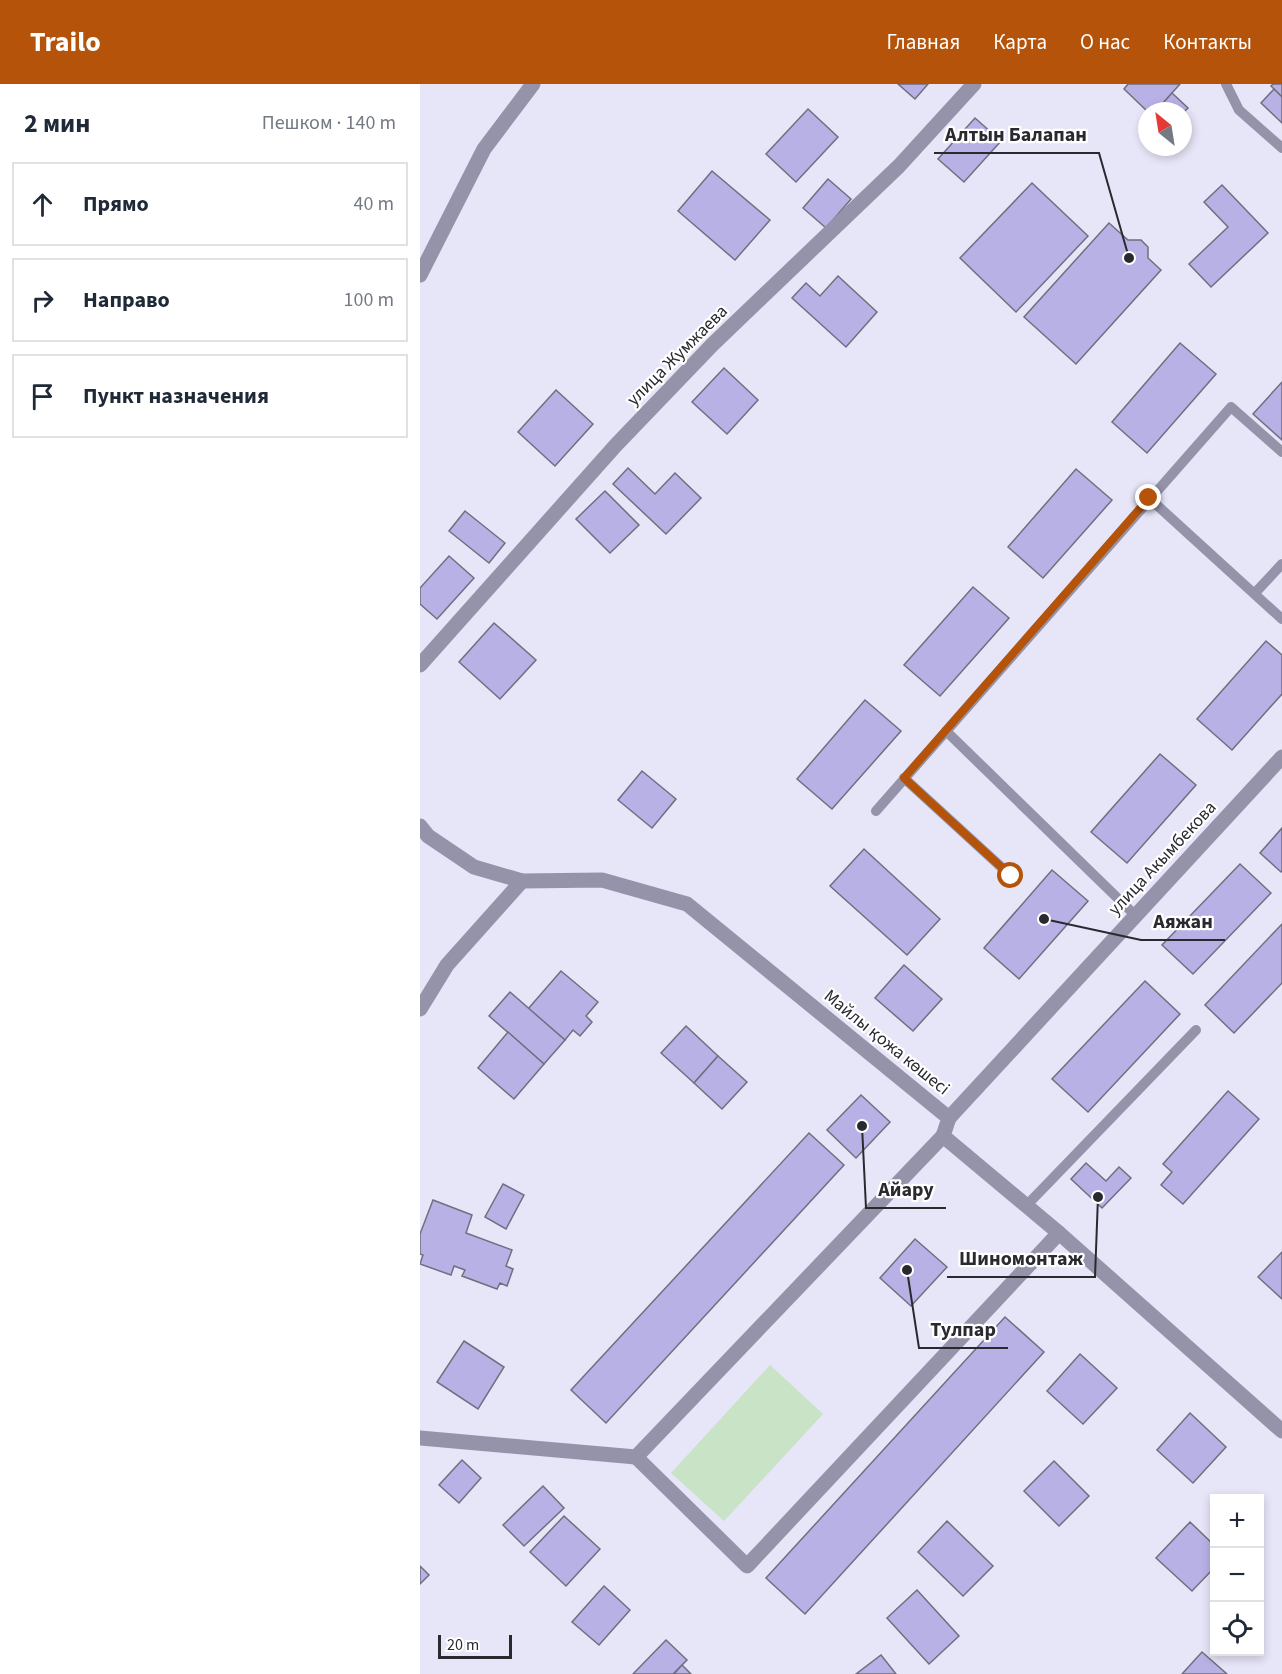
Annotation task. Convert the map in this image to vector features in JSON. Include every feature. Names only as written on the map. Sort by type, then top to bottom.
[{"type":"street","points":[[420,275],[484,149],[533,84]]},
{"type":"street","name":"улица Жумжаева","points":[[420,665],[616,445],[712,345],[899,166],[974,84]]},
{"type":"street","name":"улица Акымбекова","points":[[949,1119],[1282,757]]},
{"type":"street","name":"Майлы қожа көшесі","points":[[420,826],[428,836],[474,867],[522,881],[602,880],[687,904],[949,1119],[943,1136]]},
{"type":"street","points":[[420,1009],[447,965],[522,881]]},
{"type":"street","points":[[636,1457],[943,1136],[1059,1233],[1282,1431]]},
{"type":"street","points":[[420,1438],[636,1457],[747,1566],[1059,1233]]},
{"type":"lane","points":[[1226,84],[1239,110],[1282,148]]},
{"type":"lane","points":[[876,811],[1149,498],[1232,407],[1282,452]]},
{"type":"lane","points":[[1149,498],[1255,592],[1282,620]]},
{"type":"lane","points":[[1255,592],[1282,564]]},
{"type":"lane","points":[[946,731],[1136,916]]},
{"type":"lane","points":[[904,778],[1011,876]]},
{"type":"lane","points":[[1026,1206],[1196,1030]]},
{"type":"green space","points":[[770,1365],[823,1414],[724,1521],[671,1473]]},
{"type":"building","points":[[898,84],[928,84],[915,99]]},
{"type":"building","points":[[1128,84],[1180,84],[1164,102],[1138,102],[1124,89]]},
{"type":"building","points":[[1282,84],[1282,97],[1271,86]]},
{"type":"building","points":[[1274,89],[1282,97],[1282,123],[1261,103]]},
{"type":"building","points":[[1172,93],[1182,102],[1164,102]]},
{"type":"building","points":[[808,109],[838,137],[796,182],[766,154]]},
{"type":"building","points":[[975,118],[1001,141],[964,182],[938,159]]},
{"type":"building","points":[[712,171],[770,220],[735,260],[678,211]]},
{"type":"building","points":[[828,179],[851,199],[826,228],[803,208]]},
{"type":"building","points":[[1032,183],[1088,236],[1016,312],[960,258]]},
{"type":"building","points":[[1222,185],[1268,233],[1211,287],[1189,264],[1228,227],[1204,202]]},
{"type":"building","points":[[1109,223],[1128,240],[1141,240],[1148,247],[1148,258],[1161,270],[1076,364],[1024,317]]},
{"type":"building","points":[[838,276],[877,312],[846,347],[792,298],[806,283],[820,296]]},
{"type":"building","points":[[1180,343],[1216,374],[1147,453],[1112,422]]},
{"type":"building","points":[[724,368],[758,400],[727,434],[692,402]]},
{"type":"building","points":[[1282,382],[1282,440],[1253,414]]},
{"type":"building","points":[[556,390],[593,424],[555,466],[518,432]]},
{"type":"building","points":[[628,468],[655,494],[675,473],[701,498],[666,534],[613,484]]},
{"type":"building","points":[[1076,469],[1112,500],[1043,578],[1008,547]]},
{"type":"building","points":[[605,491],[639,525],[610,553],[576,519]]},
{"type":"building","points":[[465,511],[505,543],[489,563],[449,531]]},
{"type":"building","points":[[449,556],[474,578],[437,619],[420,604],[420,588]]},
{"type":"building","points":[[973,587],[1009,618],[940,696],[904,665]]},
{"type":"building","points":[[494,623],[536,660],[500,699],[459,662]]},
{"type":"building","points":[[1266,641],[1282,655],[1282,694],[1232,750],[1197,719]]},
{"type":"building","points":[[865,700],[901,731],[832,809],[797,779]]},
{"type":"building","points":[[1160,754],[1196,785],[1127,863],[1091,832]]},
{"type":"building","points":[[642,771],[676,799],[652,828],[618,800]]},
{"type":"building","points":[[1282,828],[1282,871],[1281,872],[1260,853]]},
{"type":"building","points":[[864,849],[940,919],[907,955],[830,886]]},
{"type":"building","points":[[1240,864],[1271,893],[1193,974],[1162,945]]},
{"type":"building","points":[[1052,870],[1088,901],[1019,979],[984,948]]},
{"type":"building","points":[[1282,924],[1282,983],[1234,1033],[1205,1005]]},
{"type":"building","points":[[904,965],[942,999],[913,1031],[875,998]]},
{"type":"building","points":[[561,971],[598,1002],[586,1016],[592,1022],[580,1036],[573,1030],[565,1040],[528,1009]]},
{"type":"building","points":[[1145,981],[1180,1014],[1088,1112],[1052,1079]]},
{"type":"building","points":[[510,992],[565,1040],[544,1064],[489,1016]]},
{"type":"building","points":[[686,1026],[718,1056],[694,1083],[661,1053]]},
{"type":"building","points":[[508,1032],[544,1064],[514,1099],[478,1068]]},
{"type":"building","points":[[718,1056],[747,1082],[722,1109],[694,1083]]},
{"type":"building","points":[[1228,1091],[1259,1119],[1183,1204],[1161,1185],[1172,1172],[1163,1164]]},
{"type":"building","points":[[861,1095],[890,1122],[856,1158],[827,1130]]},
{"type":"building","points":[[809,1133],[844,1165],[606,1423],[571,1390]]},
{"type":"building","points":[[1086,1163],[1106,1181],[1119,1167],[1131,1178],[1102,1208],[1071,1179]]},
{"type":"building","points":[[503,1184],[524,1195],[506,1229],[485,1217]]},
{"type":"building","points":[[433,1200],[472,1215],[466,1233],[512,1250],[506,1266],[513,1269],[507,1286],[500,1283],[497,1289],[462,1276],[465,1270],[454,1266],[451,1275],[420,1264],[423,1255],[420,1254],[420,1234]]},
{"type":"building","points":[[915,1239],[947,1267],[911,1306],[880,1278]]},
{"type":"building","points":[[1282,1252],[1282,1299],[1258,1277]]},
{"type":"building","points":[[1005,1317],[1044,1352],[805,1614],[766,1578]]},
{"type":"building","points":[[464,1341],[504,1367],[478,1409],[437,1382]]},
{"type":"building","points":[[1080,1354],[1117,1388],[1083,1424],[1047,1391]]},
{"type":"building","points":[[1190,1413],[1226,1447],[1193,1483],[1157,1450]]},
{"type":"building","points":[[462,1460],[481,1478],[459,1503],[439,1485]]},
{"type":"building","points":[[1054,1461],[1089,1496],[1059,1526],[1024,1491]]},
{"type":"building","points":[[543,1486],[564,1508],[524,1546],[503,1525]]},
{"type":"building","points":[[564,1516],[600,1549],[566,1586],[530,1552]]},
{"type":"building","points":[[947,1521],[993,1566],[963,1596],[918,1552]]},
{"type":"building","points":[[1190,1522],[1210,1541],[1210,1572],[1192,1591],[1156,1558]]},
{"type":"building","points":[[420,1566],[429,1575],[420,1584]]},
{"type":"building","points":[[604,1586],[630,1610],[599,1645],[572,1622]]},
{"type":"building","points":[[917,1590],[959,1636],[929,1664],[887,1618]]},
{"type":"building","points":[[666,1640],[687,1660],[673,1674],[633,1674]]},
{"type":"building","points":[[1202,1652],[1227,1674],[1182,1674]]},
{"type":"building","points":[[881,1655],[896,1674],[856,1674]]},
{"type":"building","points":[[682,1665],[691,1674],[674,1674]]},
{"type":"place","name":"Алтын Балапан","points":[[1129,258]]},
{"type":"place","name":"Аяжан","points":[[1044,919]]},
{"type":"place","name":"Айару","points":[[862,1126]]},
{"type":"place","name":"Шиномонтаж","points":[[1098,1197]]},
{"type":"place","name":"Тулпар","points":[[907,1270]]},
{"type":"route","points":[[1011,876],[904,778],[1149,498]]}]
